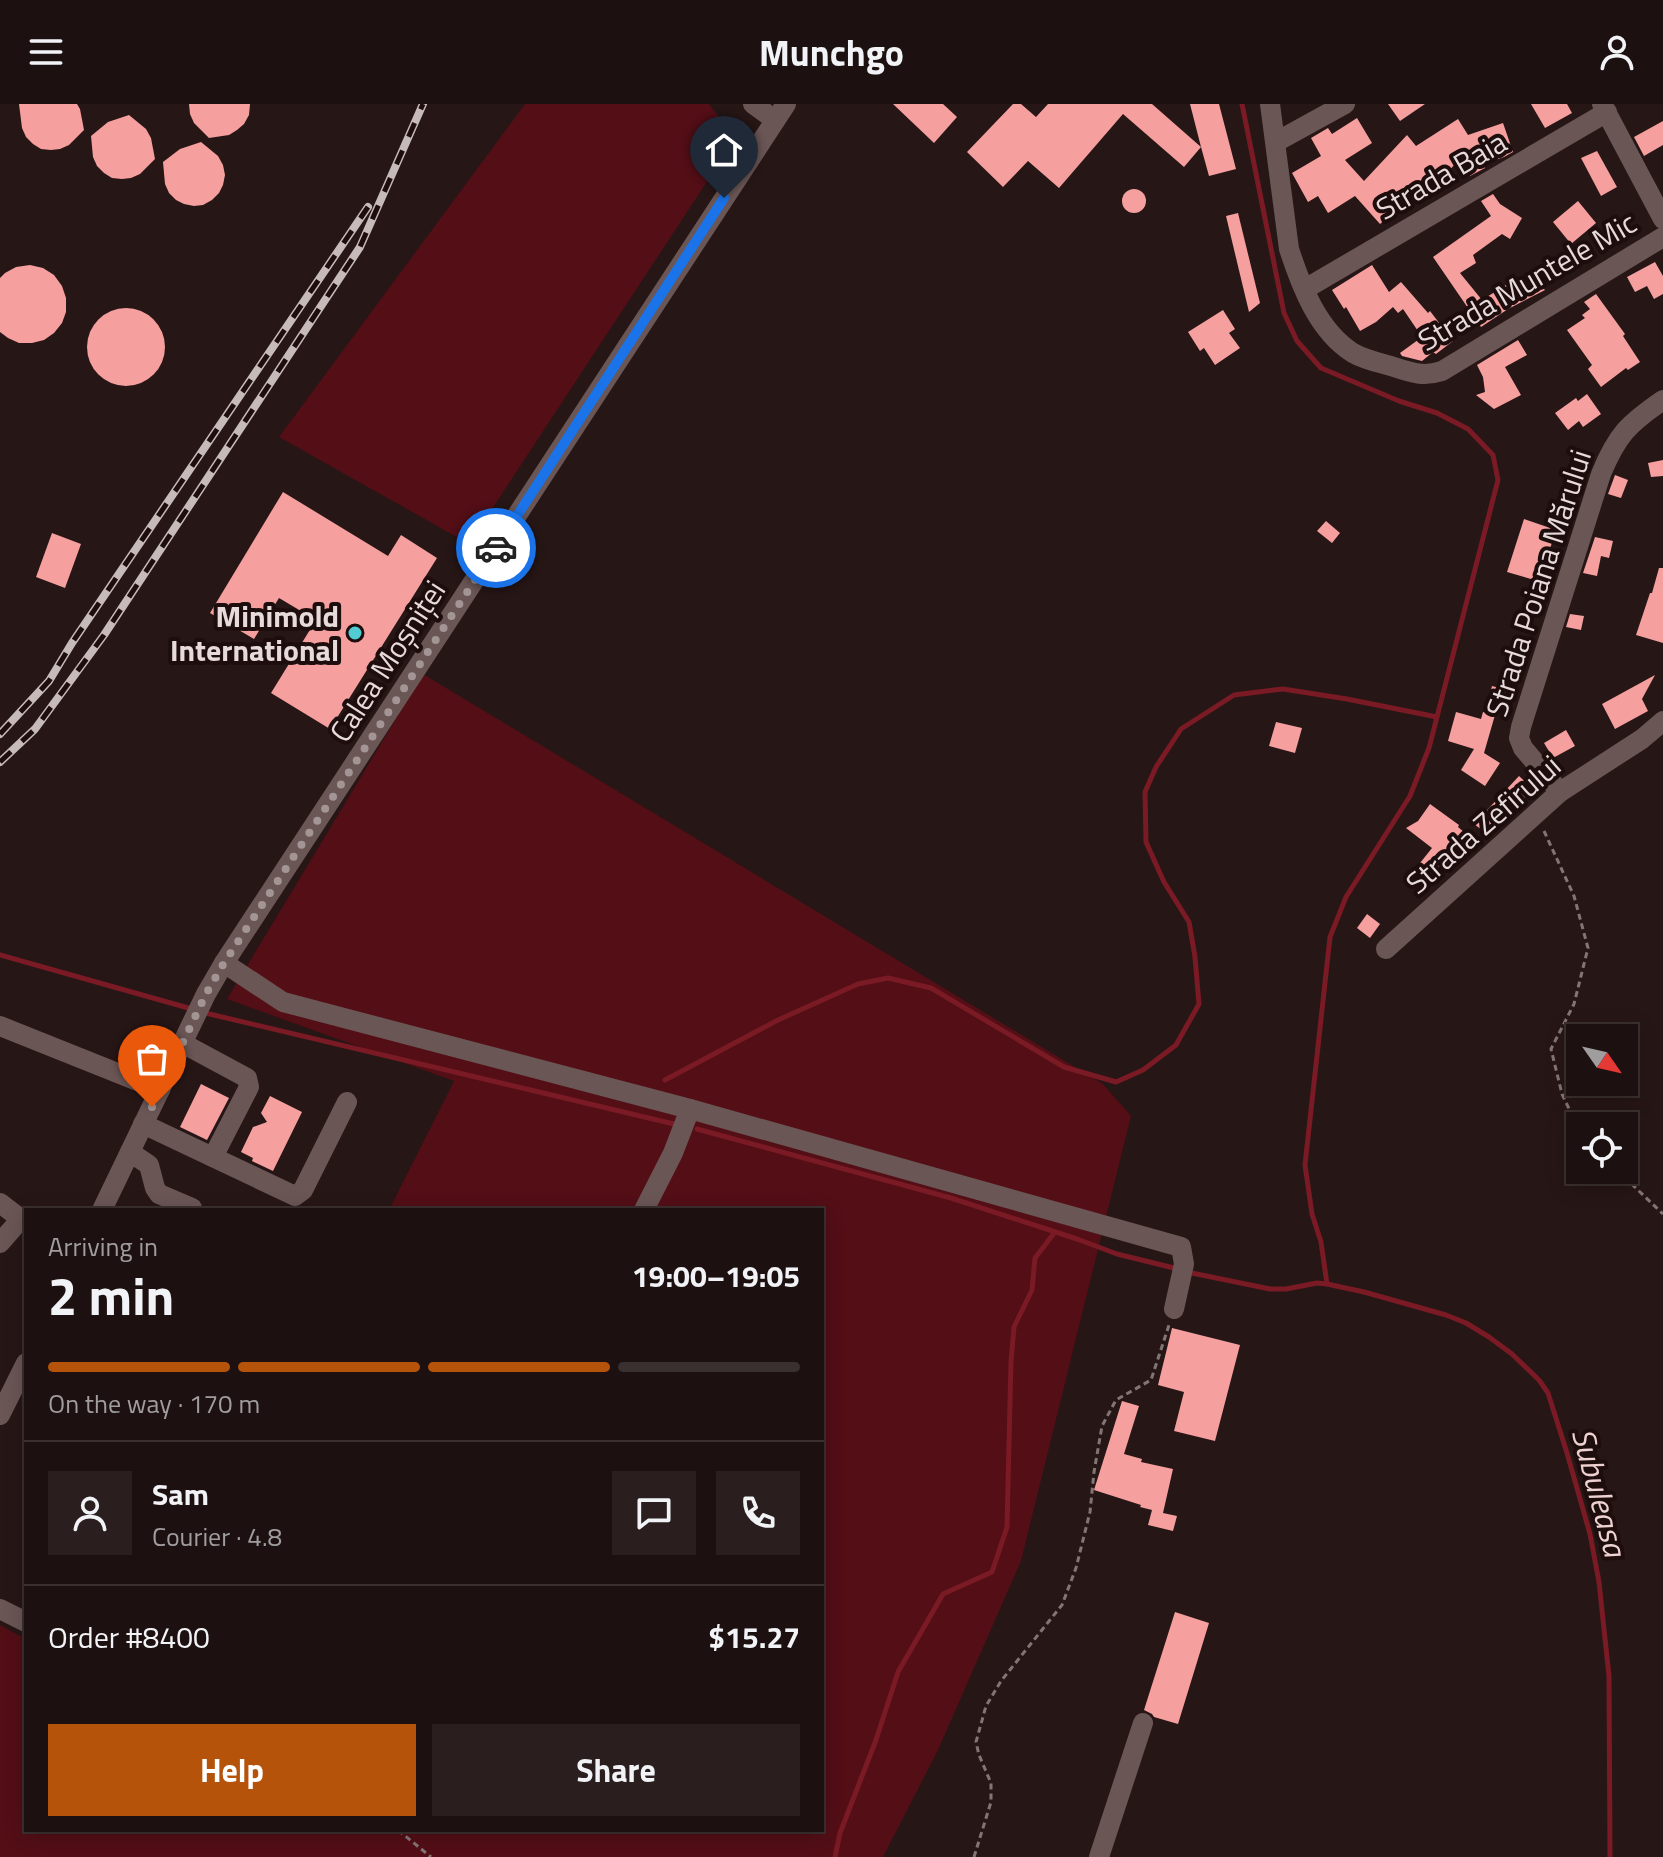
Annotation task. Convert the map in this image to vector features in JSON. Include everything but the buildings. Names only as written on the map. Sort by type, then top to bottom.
[{"type":"street","points":[[753,104],[781,112]]},
{"type":"street","points":[[1270,104],[1289,249],[1305,289]]},
{"type":"street","points":[[1276,142],[1345,104]]},
{"type":"street","points":[[1604,108],[1663,219]]},
{"type":"street","name":"Strada Baia","points":[[1305,289],[1604,108]]},
{"type":"street","name":"Calea Moșniței","points":[[103,1208],[206,994],[224,963],[781,112]]},
{"type":"street","name":"Strada Muntele Mic","points":[[1305,289],[1326,328],[1353,353],[1420,376],[1431,375],[1663,237]]},
{"type":"street","name":"Strada Poiana Mărului","points":[[1560,792],[1523,748],[1519,738],[1521,727],[1611,449],[1637,417],[1663,400]]},
{"type":"street","name":"Strada Zefirului","points":[[1386,949],[1560,792],[1642,739],[1663,721]]},
{"type":"street","points":[[224,963],[283,1002],[690,1109],[1181,1247],[1182,1271],[1174,1309]]},
{"type":"street","points":[[0,1026],[160,1090]]},
{"type":"street","points":[[186,1035],[249,1082],[213,1157]]},
{"type":"street","points":[[143,1124],[295,1196],[300,1194],[347,1102]]},
{"type":"street","points":[[645,1208],[673,1153],[690,1109]]},
{"type":"street","points":[[130,1152],[149,1165],[159,1194],[192,1208]]},
{"type":"street","points":[[0,1203],[24,1221],[0,1243]]},
{"type":"street","points":[[0,1415],[24,1367]]},
{"type":"street","points":[[0,1609],[24,1621]]},
{"type":"street","points":[[1099,1857],[1143,1723]]},
{"type":"path","points":[[1536,813],[1574,896],[1588,948],[1574,1004],[1551,1049],[1562,1094],[1571,1112]]},
{"type":"path","points":[[1632,1184],[1663,1214]]},
{"type":"path","points":[[974,1857],[991,1802],[991,1783],[976,1742],[986,1706],[1001,1681],[1062,1605],[1076,1568],[1090,1512],[1102,1426],[1116,1400],[1151,1380],[1174,1309]]},
{"type":"path","points":[[400,1832],[431,1857]]},
{"type":"shaded area","points":[[525,104],[709,104],[735,139],[469,544],[279,437]]},
{"type":"shaded area","points":[[423,674],[1103,1084],[1131,1116],[1021,1561],[938,1750],[883,1857],[0,1857],[0,1625],[24,1638],[24,1832],[824,1832],[824,1208],[390,1208],[454,1081],[227,999]]},
{"type":"waterway","points":[[1242,104],[1284,313],[1297,341],[1321,368],[1399,401],[1437,413],[1468,429],[1493,455],[1498,480],[1429,748],[1410,796],[1346,897],[1330,937],[1305,1165],[1327,1284]]},
{"type":"waterway","points":[[665,1080],[778,1020],[858,984],[888,978],[931,988],[1064,1067],[1116,1082],[1143,1070],[1176,1045],[1199,1004],[1189,922],[1164,882],[1146,842],[1145,792],[1156,767],[1181,729],[1234,695],[1283,689],[1437,717]]},
{"type":"waterway","points":[[0,955],[192,1009]]},
{"type":"waterway","points":[[201,1012],[674,1124]]},
{"type":"waterway","points":[[697,1129],[951,1198],[1117,1254],[1178,1269]]},
{"type":"waterway","points":[[835,1857],[840,1833],[898,1672],[943,1594],[992,1572],[1007,1527],[1014,1327],[1032,1290],[1035,1258],[1055,1232]]},
{"type":"waterway","name":"Subuleasa","points":[[1187,1272],[1270,1289],[1327,1284],[1446,1315],[1489,1337],[1539,1380],[1548,1393],[1567,1453],[1590,1534],[1599,1582],[1609,1676],[1610,1857]]},
{"type":"railway","points":[[0,762],[35,729],[104,635],[360,247],[423,104]]},
{"type":"railway","points":[[0,734],[49,681],[368,207]]},
{"type":"way so far","points":[[152,1107],[224,963],[496,548]]},
{"type":"place","name":"Minimold International","points":[[355,633]]},
{"type":"route","points":[[496,548],[724,198]]}]
